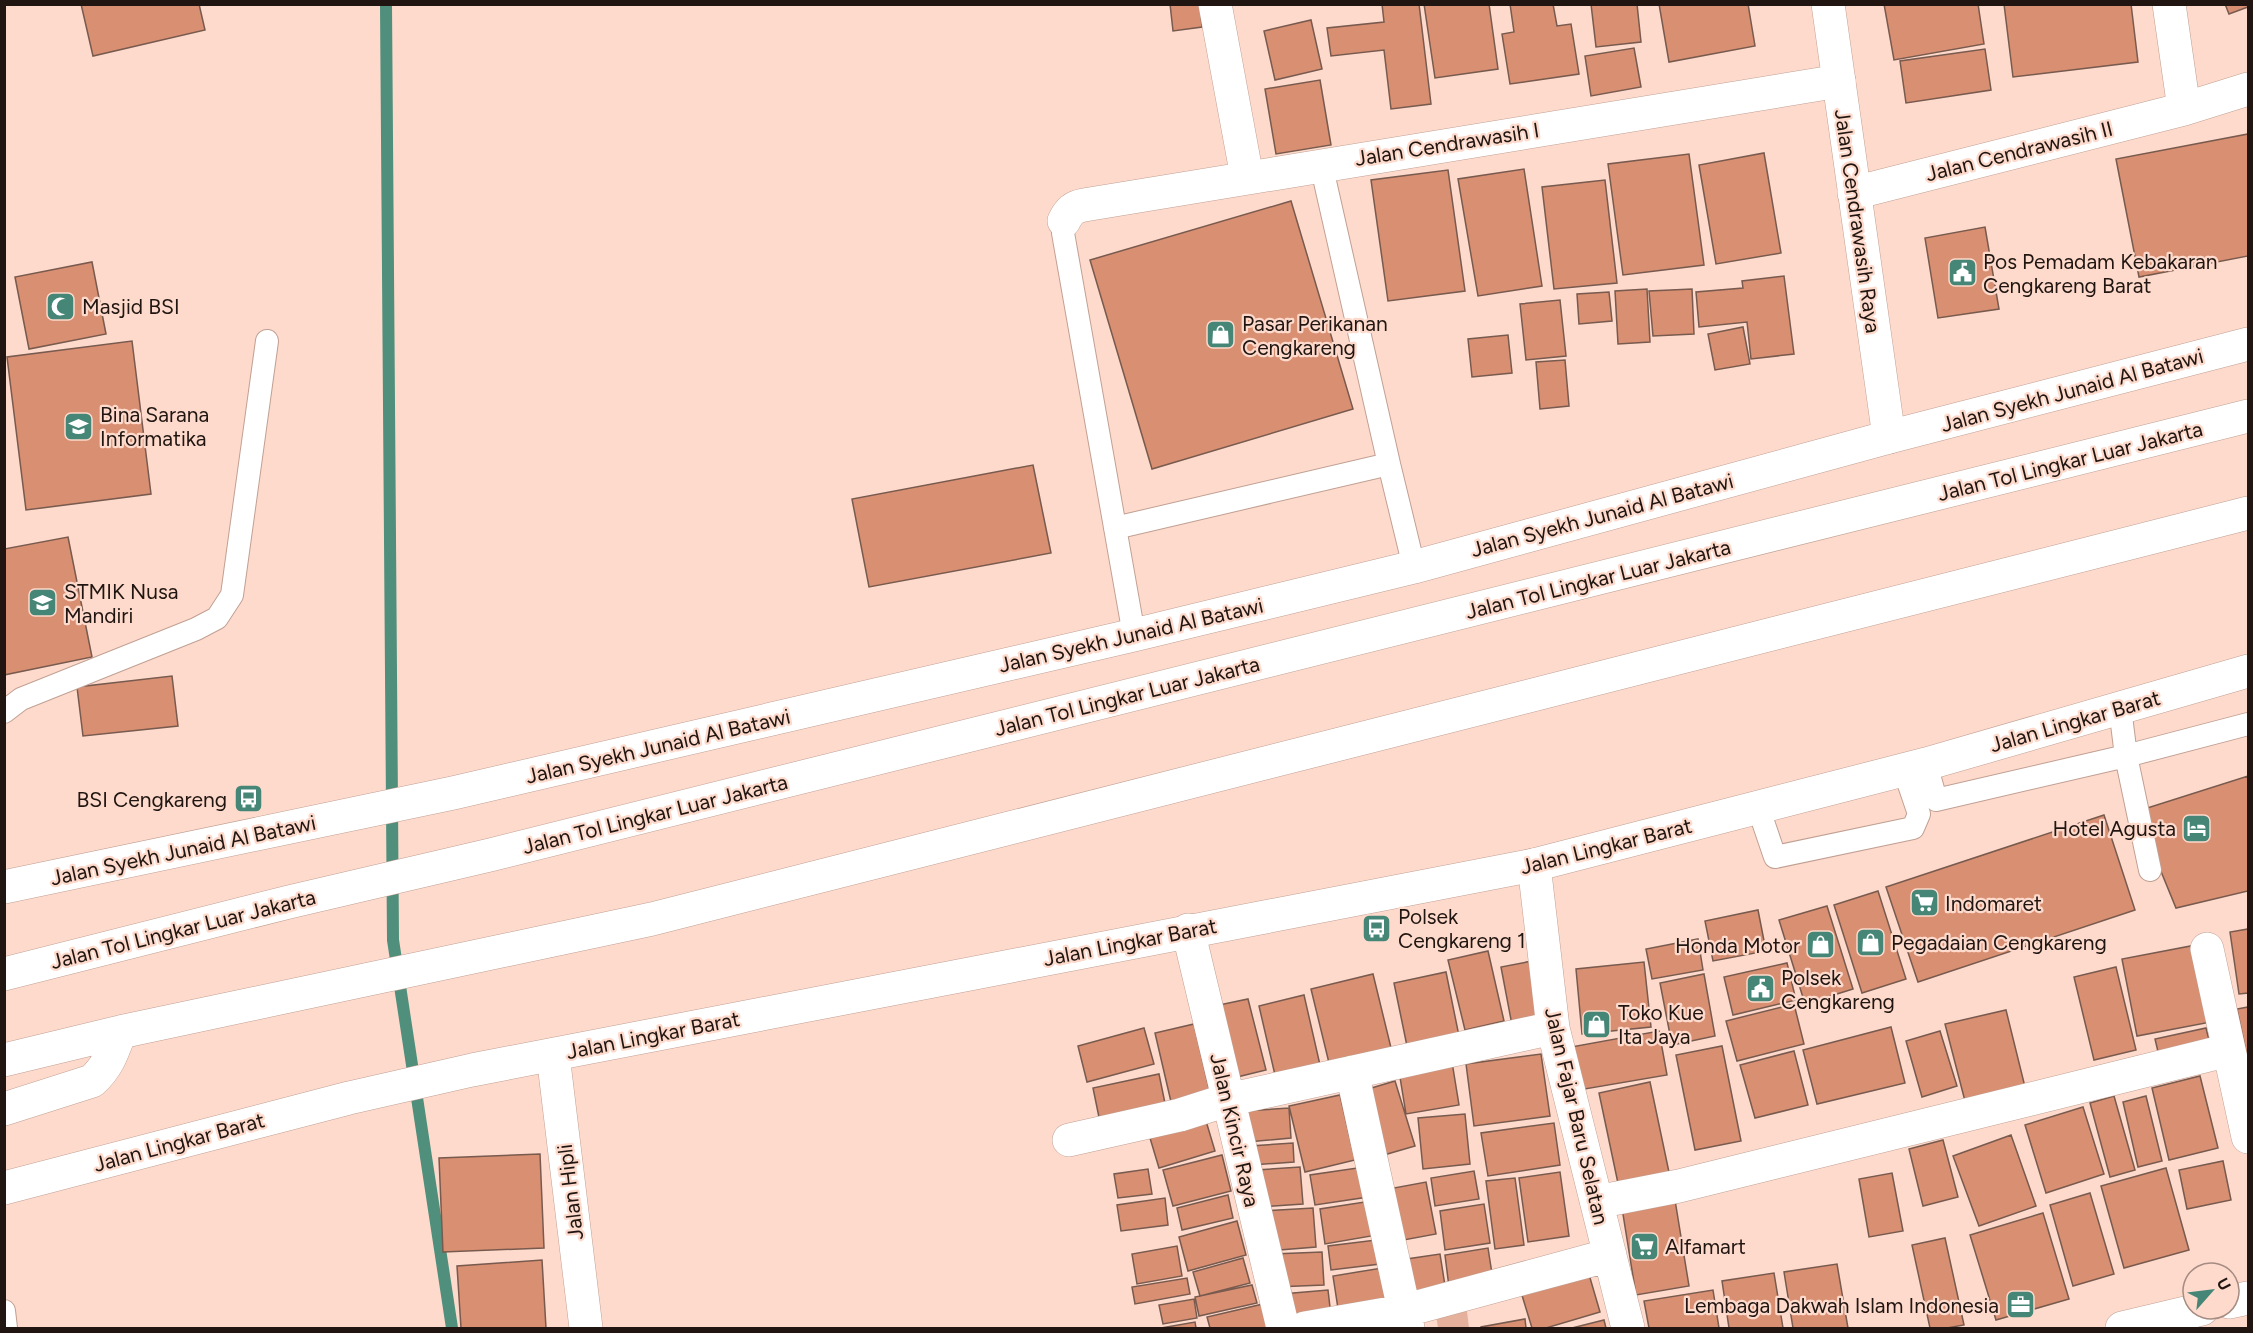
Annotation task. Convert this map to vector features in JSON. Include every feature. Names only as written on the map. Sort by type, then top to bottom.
[{"type":"main road","points":[[1215,4],[1247,177]]},
{"type":"main road","name":"Jalan Cendrawasih Raya","points":[[1828,4],[1888,437]]},
{"type":"main road","points":[[2169,4],[2184,109]]},
{"type":"main road","name":"Jalan Cendrawasih I","points":[[1064,221],[1074,207],[1322,164],[1839,81]]},
{"type":"main road","name":"Jalan Cendrawasih II","points":[[1854,193],[2184,109],[2248,89]]},
{"type":"main road","name":"Jalan Syekh Junaid Al Batawi","points":[[4,887],[453,794],[1134,635],[1414,567],[1888,437],[2248,344]]},
{"type":"main road","name":"Jalan Tol Lingkar Luar Jakarta","points":[[4,974],[2248,416]]},
{"type":"main road","points":[[4,1059],[120,1032],[652,919],[2248,513]]},
{"type":"main road","name":"Jalan Lingkar Barat","points":[[4,1188],[350,1098],[472,1070],[1534,865],[1915,767],[2248,671]]},
{"type":"main road","name":"Jalan Fajar Baru Selatan","points":[[1534,865],[1553,1028],[1628,1329]]},
{"type":"main road","name":"Jalan Kincir Raya","points":[[1188,930],[1283,1329]]},
{"type":"main road","points":[[2207,949],[2248,1137]]},
{"type":"main road","points":[[1069,1140],[1180,1115],[1227,1100],[1352,1071],[1553,1028]]},
{"type":"main road","points":[[4,1109],[92,1081],[104,1071],[110,1061],[120,1032]]},
{"type":"main road","points":[[1597,1202],[1679,1186],[2229,1050]]},
{"type":"main road","name":"Jalan Hipli","points":[[553,1055],[586,1329]]},
{"type":"main road","points":[[1352,1071],[1405,1320]]},
{"type":"main road","points":[[1305,1329],[1405,1320],[1610,1254]]},
{"type":"main road","points":[[2122,1329],[2181,1314]]},
{"type":"lane","points":[[1322,164],[1414,567]]},
{"type":"lane","points":[[1064,221],[1065,245],[1134,635]]},
{"type":"lane","points":[[4,712],[21,699],[196,629],[217,618],[232,595],[267,341]]},
{"type":"lane","points":[[1115,528],[1389,464]]},
{"type":"lane","points":[[2120,708],[2126,756],[2150,870]]},
{"type":"lane","points":[[1915,767],[1936,800],[2126,756],[2248,724]]},
{"type":"lane","points":[[1758,807],[1776,857],[1913,828],[1920,814],[1915,767]]},
{"type":"lane","points":[[4,1311],[6,1329]]},
{"type":"shaded area","points":[[1466,1303],[1469,1328],[1438,1328],[1435,1308]]},
{"type":"building","points":[[81,4],[199,4],[205,30],[93,56]]},
{"type":"building","points":[[1170,4],[1200,4],[1202,27],[1173,31]]},
{"type":"building","points":[[1382,4],[1419,4],[1431,104],[1391,109],[1384,50],[1331,56],[1327,28],[1384,22]]},
{"type":"building","points":[[1424,4],[1489,4],[1498,69],[1435,78]]},
{"type":"building","points":[[1510,4],[1553,4],[1557,26],[1571,24],[1579,74],[1510,84],[1502,34],[1514,32]]},
{"type":"building","points":[[1591,4],[1637,4],[1641,42],[1596,47]]},
{"type":"building","points":[[1659,4],[1748,4],[1755,46],[1669,62]]},
{"type":"building","points":[[1884,4],[1978,4],[1984,44],[1894,60]]},
{"type":"building","points":[[2004,4],[2131,4],[2138,62],[2013,77]]},
{"type":"building","points":[[2225,4],[2248,4],[2248,7],[2229,14]]},
{"type":"building","points":[[1311,20],[1322,69],[1275,80],[1264,31]]},
{"type":"building","points":[[1634,48],[1641,87],[1591,96],[1585,56]]},
{"type":"building","points":[[1985,49],[1991,90],[1906,103],[1900,61]]},
{"type":"building","points":[[1320,80],[1331,145],[1276,154],[1265,89]]},
{"type":"building","points":[[2248,134],[2248,256],[2139,277],[2116,159]]},
{"type":"building","points":[[1764,153],[1781,253],[1716,264],[1699,165]]},
{"type":"building","points":[[1689,154],[1704,265],[1623,275],[1608,164]]},
{"type":"building","points":[[1524,169],[1542,286],[1478,296],[1458,179]]},
{"type":"building","points":[[1448,170],[1465,291],[1388,301],[1371,180]]},
{"type":"building","points":[[1605,180],[1617,283],[1554,289],[1542,187]]},
{"type":"building","name":"Pasar Perikanan Cengkareng","points":[[1291,201],[1353,409],[1152,469],[1090,260]]},
{"type":"building","name":"Pos Pemadam Kebakaran Cengkareng Barat","points":[[1985,227],[1999,309],[1938,318],[1925,238]]},
{"type":"building","name":"Masjid BSI","points":[[92,262],[106,334],[29,349],[15,277]]},
{"type":"building","points":[[1784,276],[1794,354],[1751,359],[1747,322],[1699,327],[1696,292],[1743,288],[1742,281]]},
{"type":"building","points":[[1647,289],[1650,342],[1618,344],[1615,291]]},
{"type":"building","points":[[1692,289],[1694,334],[1653,336],[1649,291]]},
{"type":"building","points":[[1609,292],[1612,321],[1579,324],[1577,294]]},
{"type":"building","points":[[1560,300],[1566,356],[1526,360],[1520,304]]},
{"type":"building","points":[[1743,327],[1750,364],[1715,370],[1708,334]]},
{"type":"building","points":[[1508,335],[1512,373],[1472,377],[1468,339]]},
{"type":"building","name":"Bina Sarana Informatika","points":[[132,341],[151,494],[26,510],[7,357]]},
{"type":"building","points":[[1565,360],[1569,406],[1540,409],[1536,362]]},
{"type":"building","points":[[1033,465],[1051,553],[869,587],[852,499]]},
{"type":"building","name":"STMIK Nusa Mandiri","points":[[68,537],[92,657],[4,675],[4,549]]},
{"type":"building","points":[[172,676],[178,726],[83,736],[77,687]]},
{"type":"building","name":"Hotel Agusta","points":[[2248,776],[2248,891],[2176,908],[2151,847],[2141,810]]},
{"type":"building","points":[[2104,815],[2135,910],[1918,982],[1886,887]]},
{"type":"building","name":"Pegadaian Cengkareng","points":[[1878,891],[1906,979],[1862,993],[1834,905]]},
{"type":"building","points":[[1827,906],[1853,989],[1805,1004],[1779,920]]},
{"type":"building","points":[[1758,910],[1766,951],[1713,961],[1705,921]]},
{"type":"building","points":[[2248,929],[2248,993],[2239,994],[2230,932]]},
{"type":"building","points":[[1698,939],[1703,970],[1652,979],[1646,949]]},
{"type":"building","points":[[2196,945],[2211,1022],[2137,1036],[2122,959]]},
{"type":"building","points":[[1488,951],[1504,1021],[1465,1030],[1448,960]]},
{"type":"building","points":[[1532,961],[1542,1020],[1512,1025],[1501,967]]},
{"type":"building","points":[[1644,962],[1651,1027],[1582,1034],[1576,969]]},
{"type":"building","name":"Polsek Cengkareng","points":[[1787,963],[1796,1000],[1733,1015],[1724,977]]},
{"type":"building","points":[[2116,967],[2136,1050],[2094,1060],[2074,977]]},
{"type":"building","points":[[1446,972],[1459,1036],[1407,1046],[1394,983]]},
{"type":"building","points":[[1373,974],[1392,1052],[1330,1067],[1311,989]]},
{"type":"building","points":[[1704,974],[1715,1036],[1672,1045],[1660,983]]},
{"type":"building","points":[[1304,995],[1320,1065],[1275,1075],[1259,1006]]},
{"type":"building","points":[[1248,999],[1266,1070],[1237,1077],[1219,1005]]},
{"type":"building","points":[[1794,1004],[1804,1044],[1737,1061],[1726,1021]]},
{"type":"building","points":[[2248,1007],[2248,1061],[2237,1009]]},
{"type":"building","points":[[2006,1010],[2025,1087],[1965,1101],[1945,1024]]},
{"type":"building","points":[[1194,1024],[1211,1097],[1172,1106],[1155,1033]]},
{"type":"building","points":[[1891,1027],[1905,1083],[1817,1104],[1803,1050]]},
{"type":"building","points":[[1144,1028],[1154,1064],[1087,1082],[1078,1046]]},
{"type":"building","points":[[2206,1028],[2212,1052],[2161,1064],[2155,1039]]},
{"type":"building","points":[[1659,1031],[1667,1075],[1579,1090],[1571,1047]]},
{"type":"building","points":[[1940,1031],[1957,1086],[1922,1097],[1906,1041]]},
{"type":"building","points":[[1722,1046],[1741,1141],[1695,1150],[1676,1055]]},
{"type":"building","points":[[1794,1051],[1808,1105],[1755,1118],[1740,1065]]},
{"type":"building","points":[[1541,1054],[1550,1116],[1474,1126],[1466,1064]]},
{"type":"building","points":[[1452,1062],[1459,1105],[1406,1114],[1399,1071]]},
{"type":"building","points":[[1159,1074],[1167,1113],[1101,1127],[1093,1088]]},
{"type":"building","points":[[2200,1076],[2218,1148],[2169,1160],[2152,1088]]},
{"type":"building","points":[[1395,1081],[1415,1146],[1377,1157],[1358,1092]]},
{"type":"building","points":[[1650,1082],[1670,1177],[1619,1188],[1599,1093]]},
{"type":"building","points":[[1340,1095],[1355,1160],[1305,1172],[1289,1106]]},
{"type":"building","points":[[2114,1096],[2135,1170],[2110,1177],[2090,1103]]},
{"type":"building","points":[[2146,1096],[2162,1161],[2138,1167],[2123,1102]]},
{"type":"building","points":[[2083,1107],[2104,1174],[2046,1193],[2025,1125]]},
{"type":"building","points":[[1289,1108],[1291,1138],[1247,1142],[1244,1111]]},
{"type":"building","points":[[1465,1114],[1470,1164],[1423,1169],[1418,1118]]},
{"type":"building","points":[[1206,1121],[1215,1151],[1159,1168],[1150,1138]]},
{"type":"building","points":[[1554,1123],[1560,1165],[1488,1176],[1481,1133]]},
{"type":"building","points":[[2011,1135],[2036,1206],[1979,1226],[1953,1156]]},
{"type":"building","points":[[1943,1140],[1958,1197],[1923,1206],[1909,1149]]},
{"type":"building","points":[[1293,1143],[1294,1162],[1251,1165],[1250,1146]]},
{"type":"building","points":[[540,1154],[544,1248],[443,1252],[439,1158]]},
{"type":"building","points":[[1222,1155],[1231,1191],[1173,1206],[1163,1170]]},
{"type":"building","points":[[2223,1161],[2231,1200],[2187,1209],[2179,1170]]},
{"type":"building","points":[[1300,1167],[1303,1204],[1258,1207],[1256,1170]]},
{"type":"building","points":[[1364,1167],[1368,1197],[1315,1205],[1310,1175]]},
{"type":"building","points":[[2166,1168],[2189,1250],[2124,1268],[2101,1186]]},
{"type":"building","points":[[1148,1169],[1152,1194],[1118,1198],[1114,1174]]},
{"type":"building","points":[[1474,1171],[1479,1199],[1435,1206],[1431,1178]]},
{"type":"building","points":[[1560,1172],[1569,1236],[1528,1242],[1519,1178]]},
{"type":"building","points":[[1892,1173],[1903,1231],[1869,1237],[1859,1179]]},
{"type":"building","points":[[1515,1178],[1524,1245],[1495,1249],[1486,1181]]},
{"type":"building","points":[[1426,1182],[1436,1234],[1393,1242],[1383,1190]]},
{"type":"building","points":[[2090,1193],[2114,1274],[2073,1286],[2050,1205]]},
{"type":"building","points":[[1228,1195],[1233,1218],[1182,1230],[1177,1208]]},
{"type":"building","points":[[1165,1198],[1168,1225],[1121,1231],[1117,1205]]},
{"type":"building","points":[[1675,1200],[1689,1286],[1636,1295],[1622,1208]]},
{"type":"building","points":[[1371,1201],[1377,1235],[1325,1244],[1320,1209]]},
{"type":"building","points":[[1484,1204],[1490,1243],[1445,1250],[1440,1211]]},
{"type":"building","points":[[1313,1208],[1316,1247],[1266,1251],[1263,1211]]},
{"type":"building","points":[[2043,1213],[2069,1299],[1996,1320],[1970,1235]]},
{"type":"building","points":[[1237,1221],[1246,1255],[1188,1271],[1179,1237]]},
{"type":"building","points":[[1945,1238],[1964,1325],[1930,1328],[1912,1245]]},
{"type":"building","points":[[1376,1240],[1380,1264],[1331,1270],[1328,1246]]},
{"type":"building","points":[[1177,1246],[1182,1276],[1137,1284],[1132,1254]]},
{"type":"building","points":[[1488,1248],[1493,1280],[1449,1287],[1445,1255]]},
{"type":"building","points":[[1322,1252],[1324,1285],[1275,1287],[1273,1254]]},
{"type":"building","points":[[1440,1254],[1446,1292],[1405,1298],[1400,1260]]},
{"type":"building","points":[[1243,1258],[1250,1283],[1200,1296],[1193,1272]]},
{"type":"building","points":[[542,1260],[546,1328],[461,1328],[457,1266]]},
{"type":"building","points":[[1837,1264],[1848,1328],[1793,1328],[1784,1272]]},
{"type":"building","points":[[1382,1268],[1388,1307],[1339,1315],[1333,1276]]},
{"type":"building","points":[[1588,1271],[1600,1312],[1546,1328],[1532,1328],[1521,1292]]},
{"type":"building","points":[[1774,1273],[1783,1328],[1729,1328],[1722,1281]]},
{"type":"building","points":[[1187,1278],[1190,1294],[1135,1304],[1132,1287]]},
{"type":"building","points":[[1252,1285],[1257,1303],[1199,1316],[1195,1297]]},
{"type":"building","points":[[1328,1290],[1331,1316],[1285,1319],[1282,1294]]},
{"type":"building","points":[[1713,1290],[1719,1328],[1649,1328],[1644,1301]]},
{"type":"building","points":[[1194,1299],[1197,1318],[1163,1324],[1159,1305]]},
{"type":"building","points":[[1263,1304],[1268,1328],[1210,1328],[1207,1317]]},
{"type":"building","points":[[1525,1319],[1526,1328],[1481,1328],[1481,1327]]},
{"type":"building","points":[[1604,1320],[1606,1328],[1572,1328]]},
{"type":"building","points":[[1195,1322],[1196,1328],[1161,1328]]},
{"type":"waterway","points":[[386,4],[393,940],[452,1328]]},
{"type":"place","name":"Pos Pemadam Kebakaran Cengkareng Barat","points":[[1962,273]]},
{"type":"place","name":"Masjid BSI","points":[[61,306]]},
{"type":"place","name":"Pasar Perikanan Cengkareng","points":[[1221,335]]},
{"type":"place","name":"Bina Sarana Informatika","points":[[79,426]]},
{"type":"place","name":"STMIK Nusa Mandiri","points":[[43,603]]},
{"type":"place","name":"BSI Cengkareng","points":[[248,799]]},
{"type":"place","name":"Hotel Agusta","points":[[2197,828]]},
{"type":"place","name":"Indomaret","points":[[1924,903]]},
{"type":"place","name":"Polsek Cengkareng 1","points":[[1377,928]]},
{"type":"place","name":"Pegadaian Cengkareng","points":[[1870,942]]},
{"type":"place","name":"Honda Motor","points":[[1821,945]]},
{"type":"place","name":"Polsek Cengkareng","points":[[1760,989]]},
{"type":"place","name":"Toko Kue Ita Jaya","points":[[1597,1024]]},
{"type":"place","name":"Alfamart","points":[[1644,1246]]},
{"type":"place","name":"Lembaga Dakwah Islam Indonesia","points":[[2020,1305]]}]
